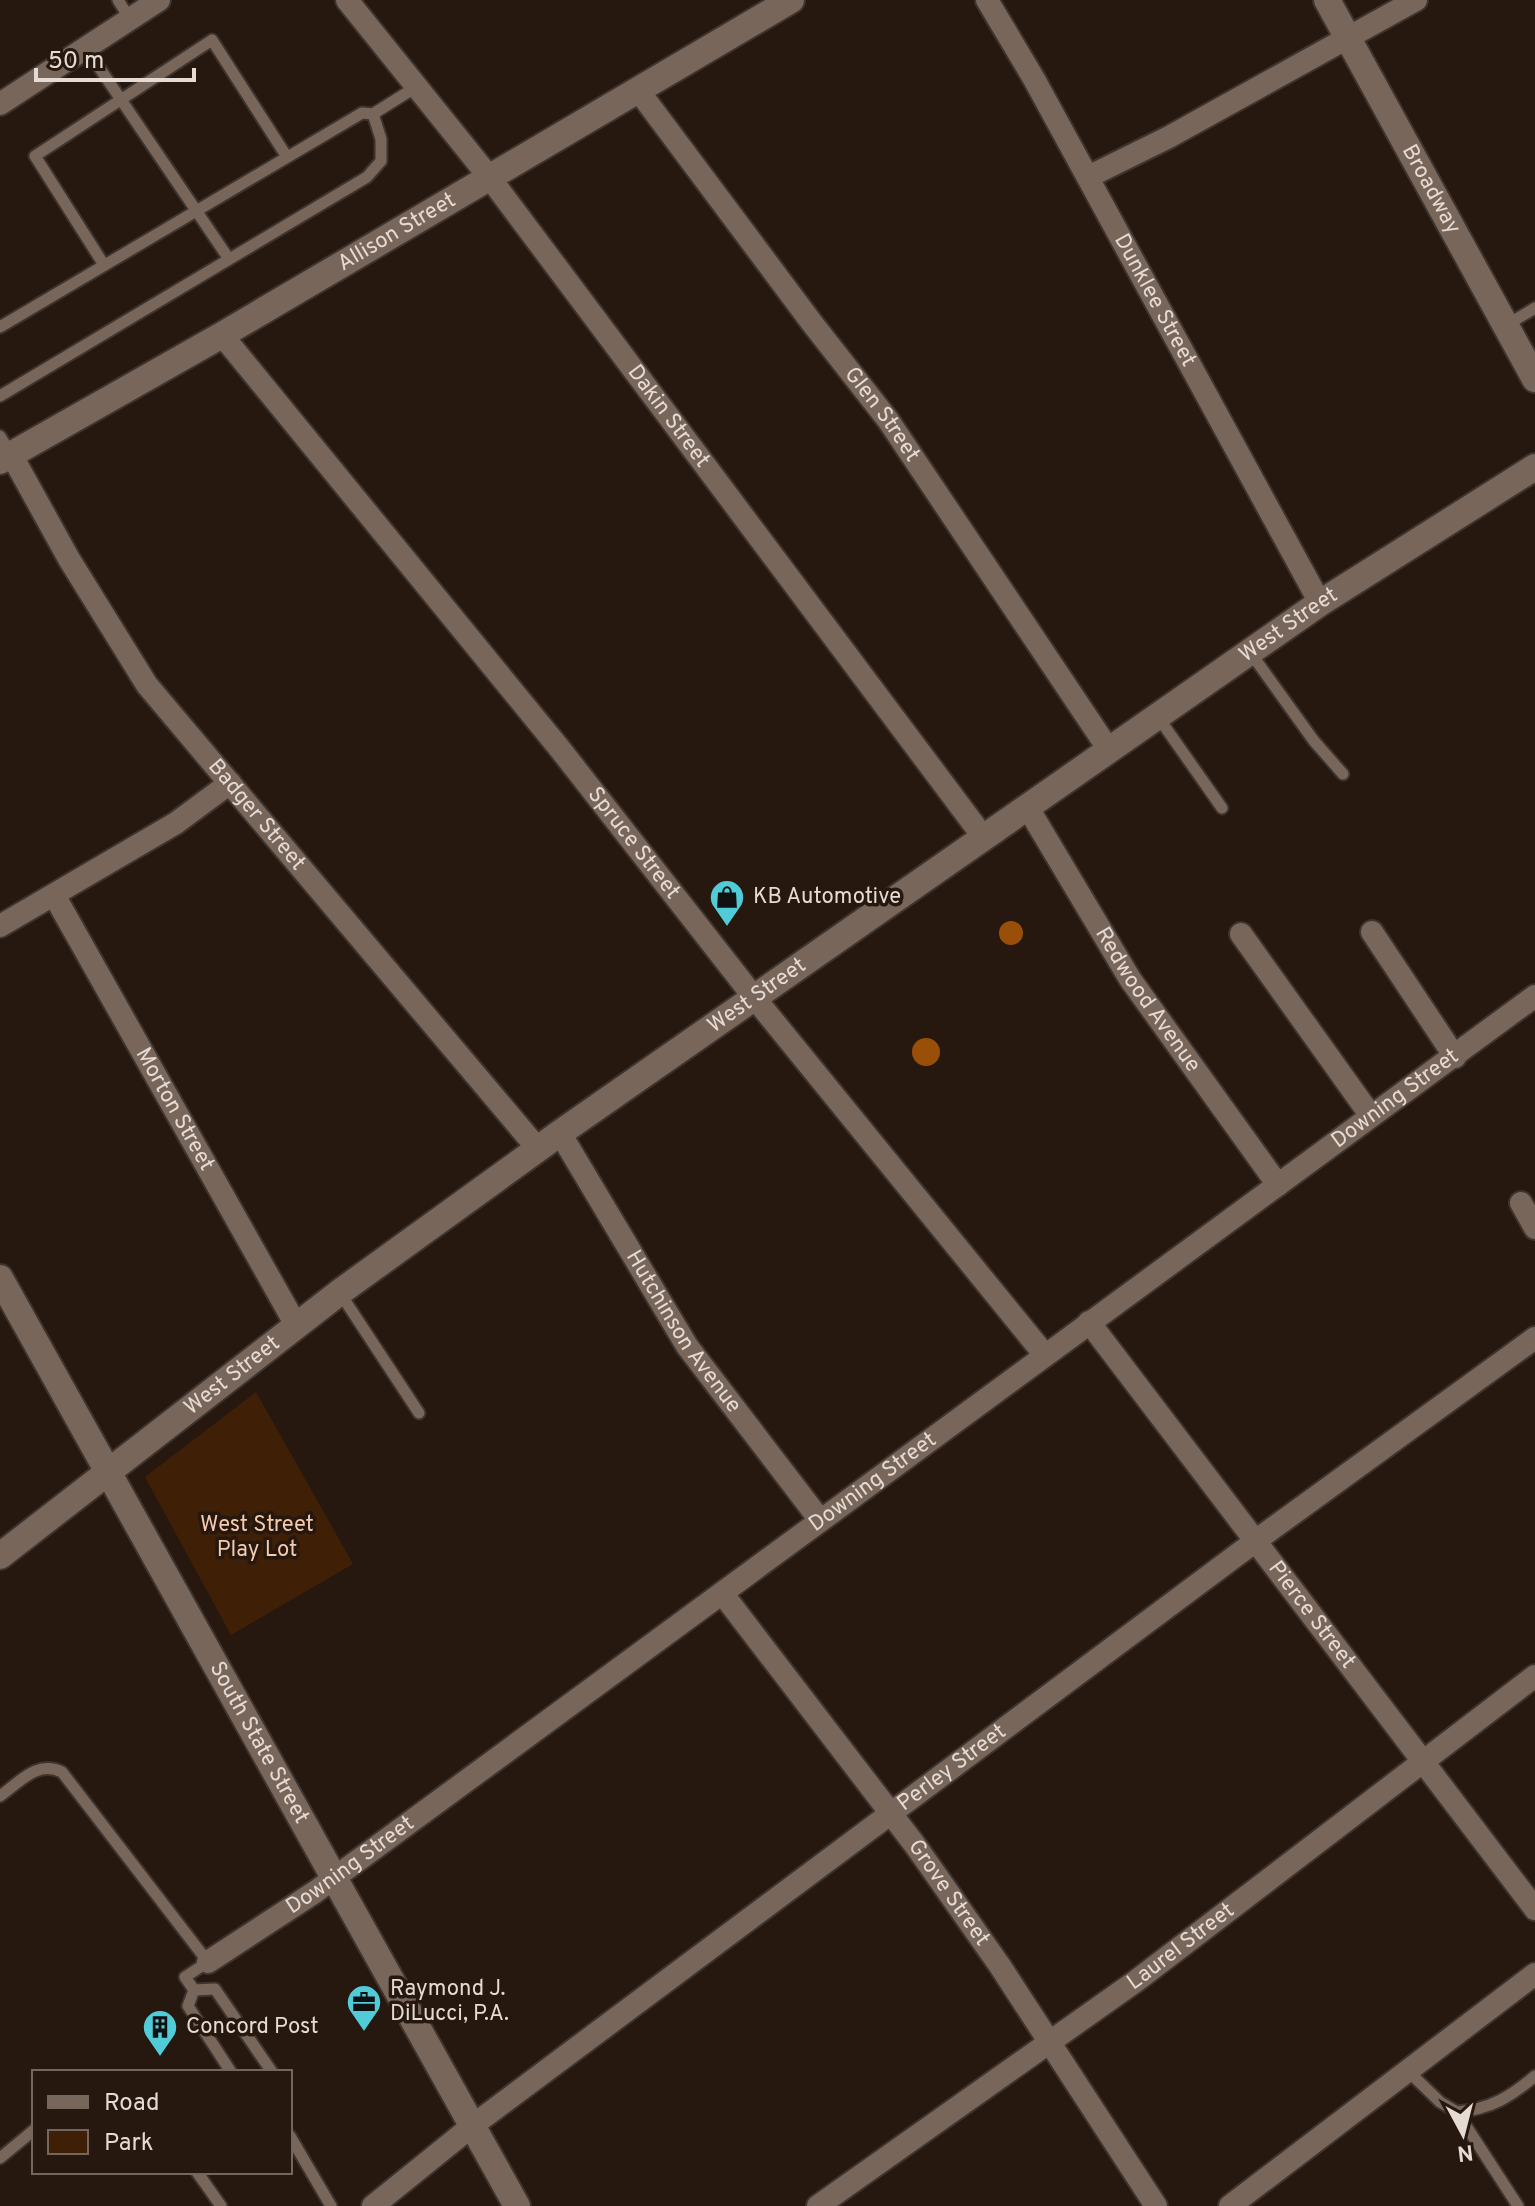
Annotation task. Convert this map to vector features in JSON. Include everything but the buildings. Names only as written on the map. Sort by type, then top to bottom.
[{"type":"street","points":[[0,104],[86,48],[124,9],[159,0]]},
{"type":"street","name":"Dakin Street","points":[[347,0],[490,178],[984,838]]},
{"type":"street","name":"Allison Street","points":[[4,450],[222,335],[791,0]]},
{"type":"street","name":"Dunklee Street","points":[[987,0],[1088,177],[1320,603]]},
{"type":"street","name":"Broadway","points":[[1327,0],[1535,379]]},
{"type":"street","points":[[1088,177],[1169,137],[1416,0]]},
{"type":"street","name":"Glen Street","points":[[638,90],[888,420],[1109,750]]},
{"type":"street","name":"Spruce Street","points":[[222,335],[560,749],[753,996],[1044,1354]]},
{"type":"street","name":"Badger Street","points":[[4,450],[147,685],[538,1149]]},
{"type":"street","name":"West Street","points":[[0,1556],[340,1292],[753,996],[1320,603],[1535,467]]},
{"type":"street","points":[[0,926],[176,823],[230,783]]},
{"type":"street","name":"Redwood Avenue","points":[[1028,808],[1130,979],[1278,1185]]},
{"type":"street","name":"Morton Street","points":[[54,895],[296,1325]]},
{"type":"street","points":[[1372,932],[1455,1057]]},
{"type":"street","points":[[1241,934],[1371,1116]]},
{"type":"street","name":"Downing Street","points":[[208,1962],[334,1877],[1535,996]]},
{"type":"street","name":"Hutchinson Avenue","points":[[560,1133],[687,1346],[820,1520]]},
{"type":"street","points":[[1521,1203],[1535,1228]]},
{"type":"street","name":"South State Street","points":[[0,1279],[517,2206]]},
{"type":"street","name":"Pierce Street","points":[[1089,1322],[1535,1909]]},
{"type":"street","name":"Perley Street","points":[[373,2206],[472,2126],[1255,1542],[1535,1338]]},
{"type":"street","name":"Grove Street","points":[[722,1593],[992,1954],[1048,2045],[1156,2206]]},
{"type":"street","name":"Laurel Street","points":[[818,2206],[1048,2045],[1535,1676]]},
{"type":"street","points":[[1230,2206],[1535,1974]]},
{"type":"lane","points":[[104,265],[35,156],[212,40],[287,157]]},
{"type":"lane","points":[[86,48],[229,259]]},
{"type":"lane","points":[[0,327],[362,113],[373,114],[416,87]]},
{"type":"lane","points":[[0,396],[367,177],[381,161],[381,139],[373,114]]},
{"type":"lane","points":[[1505,326],[1535,308]]},
{"type":"lane","points":[[1250,652],[1314,741],[1343,774]]},
{"type":"lane","points":[[1157,716],[1222,808]]},
{"type":"lane","points":[[340,1292],[419,1413]]},
{"type":"lane","points":[[0,1796],[39,1768],[51,1766],[62,1772],[208,1962],[185,1977],[194,1990]]},
{"type":"lane","points":[[194,1990],[215,1989],[271,2070]]},
{"type":"lane","points":[[194,1990],[188,2006],[230,2070]]},
{"type":"lane","points":[[1408,2071],[1440,2102],[1457,2112],[1518,2206]]},
{"type":"lane","points":[[1457,2112],[1483,2110],[1509,2098],[1535,2076]]},
{"type":"lane","points":[[0,2158],[32,2132]]},
{"type":"lane","points":[[292,2139],[331,2206]]},
{"type":"lane","points":[[198,2174],[221,2206]]},
{"type":"green space","name":"West Street Play Lot","points":[[256,1392],[353,1564],[231,1635],[145,1477]]},
{"type":"shaded area","points":[[1006,921],[1016,921],[1023,928],[1023,938],[1016,945],[1006,945],[999,938],[999,928]]},
{"type":"shaded area","points":[[926,1038],[936,1042],[940,1052],[936,1062],[926,1066],[916,1062],[912,1052],[916,1042]]},
{"type":"place","name":"KB Automotive","points":[[727,928]]},
{"type":"place","name":"Raymond J. DiLucci, P.A.","points":[[364,2033]]},
{"type":"place","name":"Concord Post","points":[[160,2058]]}]
